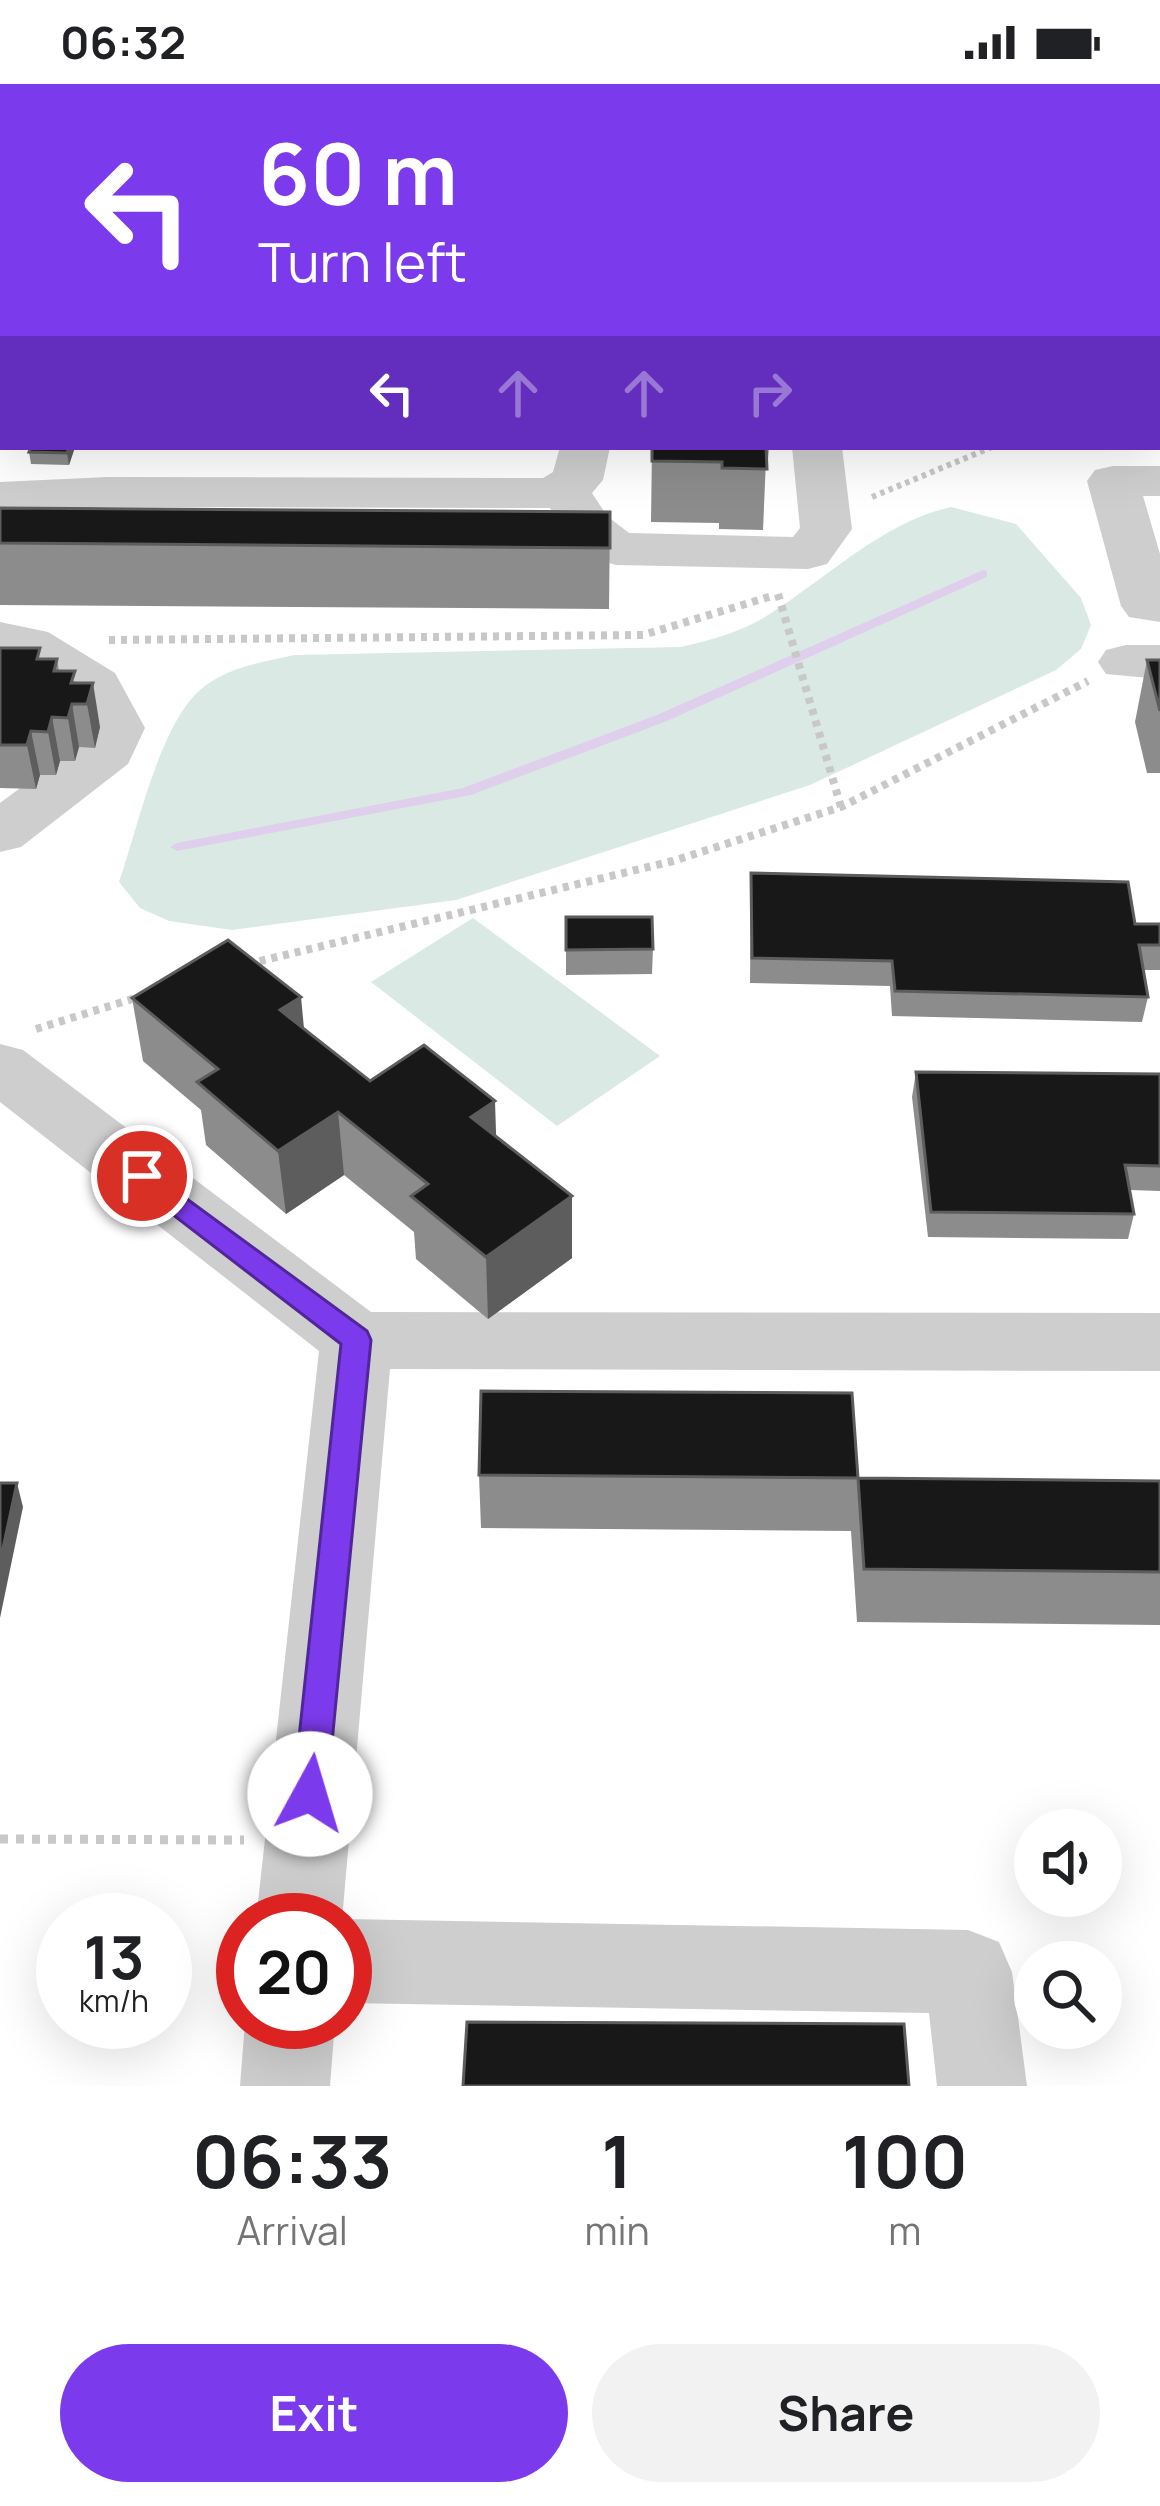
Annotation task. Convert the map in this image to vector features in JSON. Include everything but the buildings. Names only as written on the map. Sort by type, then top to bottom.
[{"type":"lane","points":[[574,467],[587,526],[616,548],[804,559],[817,450]]},
{"type":"lane","points":[[0,497],[108,492],[553,493],[574,467]]},
{"type":"lane","points":[[1160,481],[1113,481],[1148,606],[1160,606]]},
{"type":"lane","points":[[0,638],[29,644],[95,685],[116,728],[107,751],[0,833]]},
{"type":"lane","points":[[11,1050],[356,1340],[1160,1342]]},
{"type":"lane","points":[[301,1893],[356,1340]]},
{"type":"lane","points":[[372,1961],[968,1972],[982,2086]]},
{"type":"lane","points":[[285,2086],[288,2049]]},
{"type":"path","points":[[94,638],[140,642],[643,635],[804,559],[865,500],[982,450]]},
{"type":"path","points":[[804,559],[788,624],[841,807]]},
{"type":"path","points":[[229,970],[297,949],[674,861],[841,807],[1143,662]]},
{"type":"path","points":[[11,1050],[160,991]]},
{"type":"path","points":[[0,1839],[306,1840]]},
{"type":"shaded area","points":[[951,507],[1016,524],[1081,598],[1091,625],[1081,649],[1056,670],[810,785],[456,900],[232,930],[169,921],[140,908],[119,882],[172,729],[199,691],[232,671],[295,655],[681,647],[758,621],[879,538]]},
{"type":"shaded area","points":[[473,918],[660,1056],[557,1126],[371,982]]},
{"type":"waterway","points":[[177,847],[466,792],[662,718],[983,574]]},
{"type":"route","points":[[142,1176],[356,1340],[310,1794]]}]
